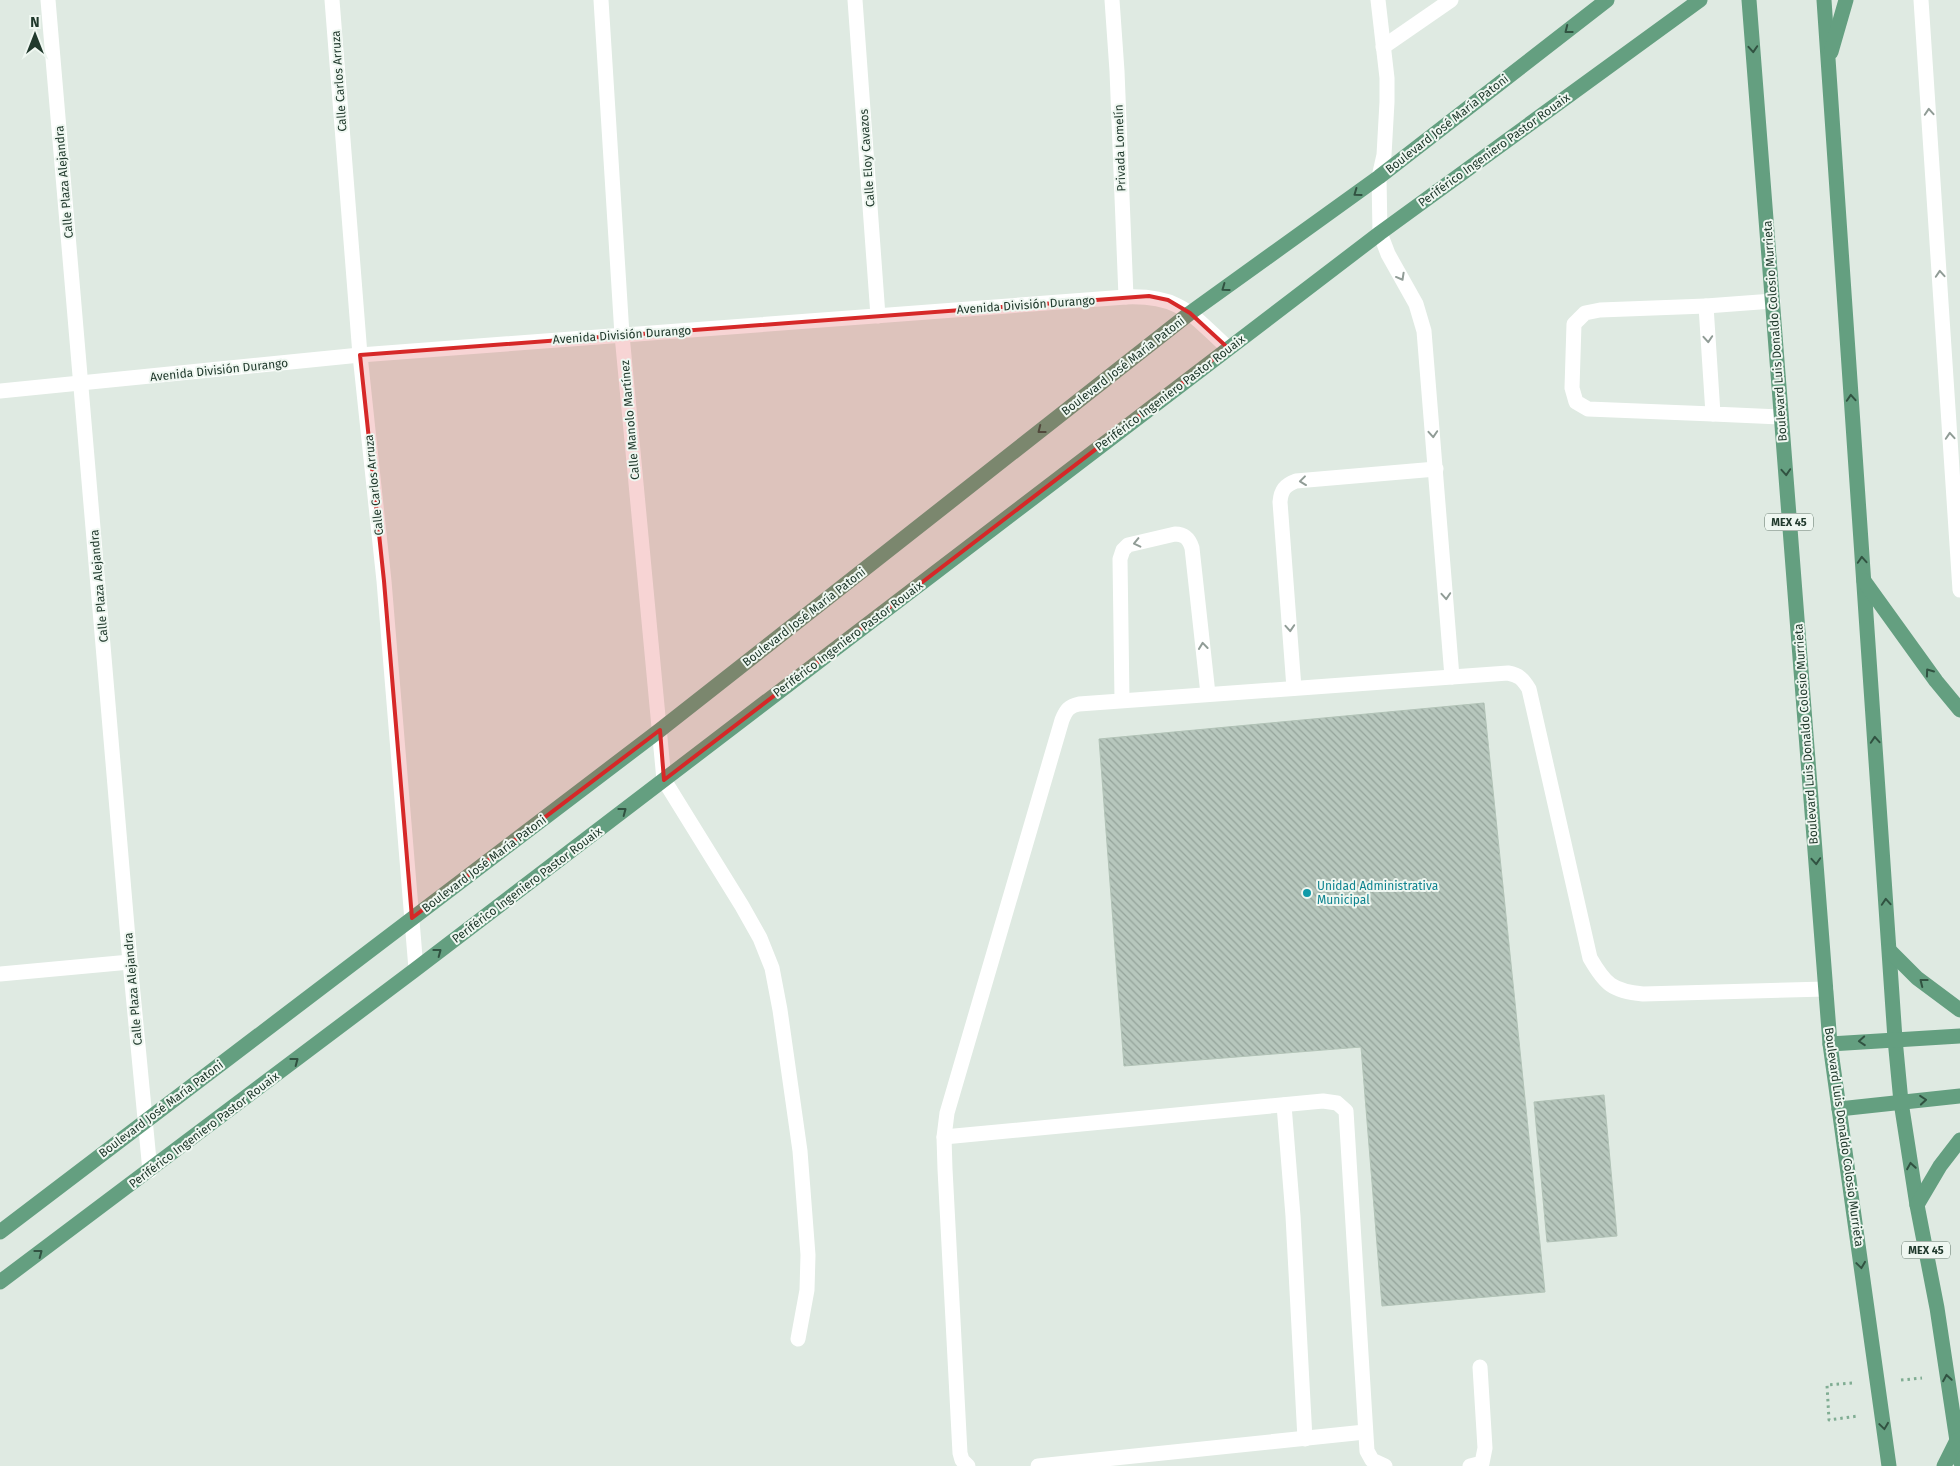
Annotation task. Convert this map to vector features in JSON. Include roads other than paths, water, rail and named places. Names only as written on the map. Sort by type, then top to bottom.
[{"type":"main road","name":"Boulevard José María Patoni","points":[[0,1232],[660,730],[1190,313],[1379,177],[1607,0]]},
{"type":"main road","name":"Periférico Ingeniero Pastor Rouaix","points":[[0,1282],[416,969],[1380,233],[1700,0]]},
{"type":"main road","name":"Boulevard Luis Donaldo Colosio Murrieta","points":[[1749,0],[1830,1044],[1889,1466]]},
{"type":"main road","name":"MEX 45","points":[[1824,0],[1895,1039],[1901,1102],[1917,1205],[1937,1308],[1960,1461]]},
{"type":"main road","points":[[1829,60],[1846,0]]},
{"type":"main road","points":[[1864,581],[1936,681],[1960,710]]},
{"type":"main road","points":[[1890,951],[1917,978],[1960,1010]]},
{"type":"main road","points":[[1830,1044],[1960,1036]]},
{"type":"main road","points":[[1839,1109],[1960,1096]]},
{"type":"main road","points":[[1917,1205],[1940,1166],[1960,1140]]},
{"type":"main road","points":[[1944,1466],[1957,1440]]},
{"type":"street","name":"Calle Plaza Alejandra","points":[[48,0],[130,962],[150,1171]]},
{"type":"street","name":"Calle Carlos Arruza","points":[[332,0],[360,355],[384,581],[416,969]]},
{"type":"street","name":"Calle Manolo Martínez","points":[[601,0],[622,336],[664,780]]},
{"type":"street","name":"Calle Eloy Cavazos","points":[[855,0],[878,316]]},
{"type":"street","name":"Privada Lomelín","points":[[1112,0],[1117,71],[1126,297]]},
{"type":"street","points":[[1378,0],[1387,102],[1384,155],[1379,177],[1380,233],[1388,254],[1416,304],[1424,330],[1452,676]]},
{"type":"street","points":[[1383,46],[1451,0]]},
{"type":"street","points":[[1921,0],[1960,590]]},
{"type":"street","name":"Avenida División Durango","points":[[0,391],[360,355],[1149,296],[1168,300],[1190,313],[1228,348]]},
{"type":"street","points":[[1773,301],[1706,306],[1600,310],[1584,313],[1574,324],[1572,388],[1576,402],[1588,409],[1781,417]]},
{"type":"street","points":[[1706,306],[1713,414]]},
{"type":"street","points":[[1294,688],[1280,493],[1289,483],[1296,481],[1436,470]]},
{"type":"street","points":[[1122,700],[1120,559],[1123,550],[1128,545],[1175,534],[1181,534],[1186,537],[1192,548],[1208,694]]},
{"type":"street","points":[[968,1466],[962,1460],[960,1453],[944,1137],[947,1113],[1065,711],[1071,706],[1122,700],[1452,676],[1508,673],[1516,675],[1524,680],[1529,689],[1590,958],[1600,975],[1611,986],[1624,992],[1642,994],[1826,989]]},
{"type":"street","points":[[664,780],[742,906],[760,938],[772,968],[780,1010],[800,1151],[808,1245],[807,1290],[798,1339]]},
{"type":"street","points":[[0,974],[130,962]]},
{"type":"street","points":[[944,1137],[1323,1101],[1338,1103],[1346,1111],[1367,1451],[1372,1460],[1385,1466]]},
{"type":"street","points":[[1284,1105],[1293,1216],[1305,1439]]},
{"type":"street","points":[[1470,1466],[1482,1463],[1485,1448],[1480,1367]]},
{"type":"street","points":[[1038,1466],[1365,1432]]},
{"type":"place","name":"Unidad Administrativa Municipal","points":[[1307,893]]}]
